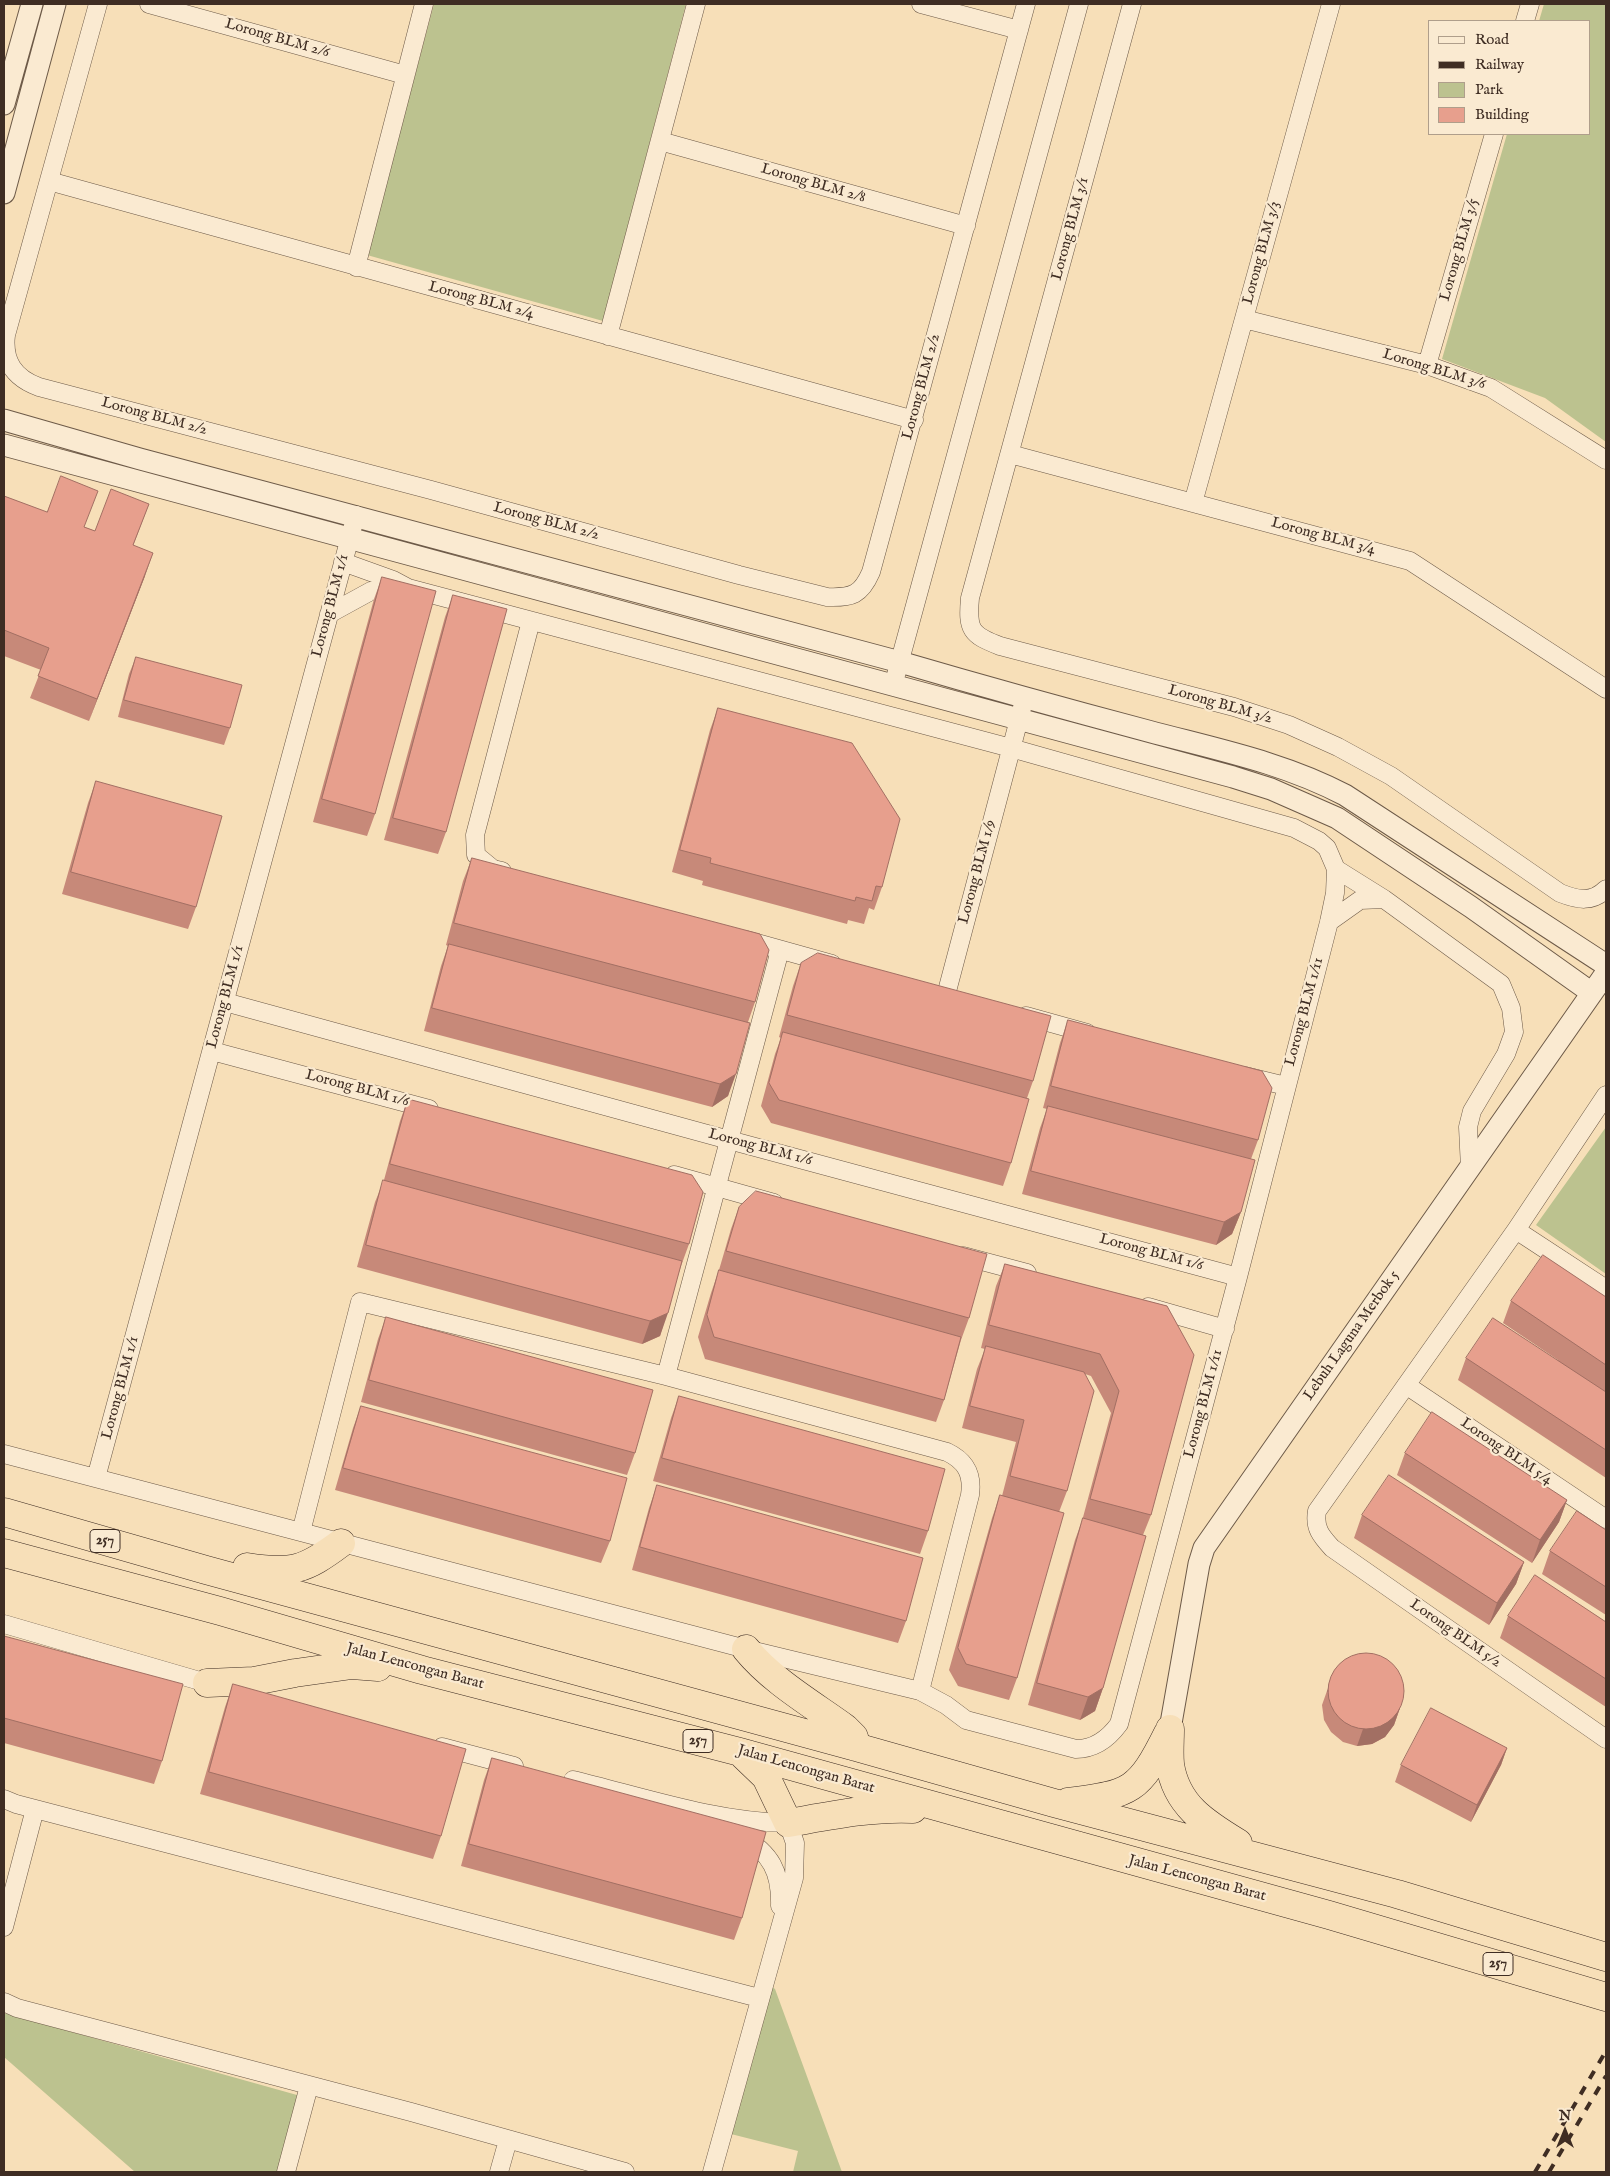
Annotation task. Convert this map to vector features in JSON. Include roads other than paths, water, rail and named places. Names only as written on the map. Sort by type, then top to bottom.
[{"type":"highway","name":"257","points":[[4,1512],[206,1570],[856,1747],[1054,1803],[1398,1894],[1606,1956]]},
{"type":"highway","points":[[206,1570],[217,1566],[234,1565],[282,1572],[319,1560],[342,1543]]},
{"type":"highway","name":"Jalan Lencongan Barat","points":[[4,1553],[220,1611],[422,1670],[740,1752],[1329,1915],[1606,1997]]},
{"type":"highway","points":[[746,1649],[755,1660],[773,1675],[854,1736],[856,1747]]},
{"type":"highway","points":[[207,1683],[254,1681],[295,1672],[352,1665],[422,1670]]},
{"type":"highway","points":[[1054,1803],[1102,1797],[1128,1790],[1151,1767],[1170,1729]]},
{"type":"highway","points":[[1170,1729],[1170,1764],[1178,1788],[1188,1806],[1203,1821],[1261,1858]]},
{"type":"highway","points":[[740,1752],[766,1777],[788,1823],[896,1808],[950,1810]]},
{"type":"street","points":[[4,104],[10,59],[32,4]]},
{"type":"street","points":[[4,194],[55,4]]},
{"type":"street","name":"Lorong BLM 2/2","points":[[98,4],[21,278],[5,347],[10,367],[26,382],[739,575],[827,597],[841,597],[854,594],[865,586],[871,572],[1026,4]]},
{"type":"street","name":"Lorong BLM 2/6","points":[[148,4],[404,75]]},
{"type":"street","points":[[356,266],[404,75],[424,4]]},
{"type":"street","points":[[608,336],[696,4]]},
{"type":"street","points":[[920,4],[1019,30]]},
{"type":"street","points":[[893,686],[1079,4]]},
{"type":"street","name":"Lorong BLM 3/1","points":[[1010,454],[1132,4]]},
{"type":"street","name":"Lorong BLM 3/3","points":[[1193,503],[1331,4]]},
{"type":"street","points":[[1525,20],[1530,4]]},
{"type":"street","points":[[10,59],[38,66]]},
{"type":"street","name":"Lorong BLM 3/5","points":[[1427,366],[1494,135]]},
{"type":"street","name":"Lorong BLM 2/8","points":[[660,141],[966,226]]},
{"type":"street","name":"Lorong BLM 2/4","points":[[49,181],[914,420]]},
{"type":"street","name":"Lorong BLM 3/6","points":[[1244,319],[1427,366],[1491,388],[1606,460]]},
{"type":"street","points":[[4,420],[140,459],[356,515],[900,662],[1021,709],[1271,789],[1337,818],[1471,907],[1592,993]]},
{"type":"street","points":[[4,445],[893,686],[1021,709],[1273,764],[1313,778],[1368,810],[1606,965]]},
{"type":"street","name":"Lorong BLM 3/4","points":[[1010,454],[1410,561],[1606,689]]},
{"type":"street","name":"Lorong BLM 3/2","points":[[1010,454],[970,598],[970,623],[973,632],[980,638],[1000,646],[1234,707],[1289,725],[1338,747],[1391,776],[1560,893],[1575,899],[1587,900],[1598,896],[1606,889]]},
{"type":"street","name":"Lorong BLM 1/1","points":[[96,1478],[356,515]]},
{"type":"street","points":[[343,562],[393,580],[408,588],[1011,748],[1282,823],[1319,841],[1327,848],[1336,869],[1384,899],[1501,984],[1511,1008],[1514,1032],[1506,1054],[1472,1111],[1468,1127],[1470,1168]]},
{"type":"street","points":[[329,614],[371,591],[408,588]]},
{"type":"street","points":[[520,876],[493,869],[476,855],[475,835],[531,621]]},
{"type":"street","name":"Lorong BLM 1/9","points":[[946,995],[1021,709]]},
{"type":"street","name":"Lorong BLM 1/11","points":[[4,1454],[746,1649],[920,1691],[939,1700],[966,1720],[1076,1749],[1087,1749],[1101,1743],[1119,1724],[1238,1277],[1329,922],[1335,893],[1336,869]]},
{"type":"street","points":[[1329,922],[1360,900],[1384,899]]},
{"type":"street","points":[[733,937],[844,968]]},
{"type":"street","points":[[666,1376],[780,950]]},
{"type":"street","name":"Lebuh Laguna Merbok 5","points":[[1170,1729],[1199,1564],[1204,1548],[1606,973]]},
{"type":"street","points":[[927,990],[964,1000]]},
{"type":"street","name":"Lorong BLM 1/6","points":[[225,1002],[1238,1277]]},
{"type":"street","points":[[1009,1012],[1100,1036]]},
{"type":"street","name":"Lorong BLM 1/6","points":[[212,1051],[445,1113]]},
{"type":"street","points":[[1230,1071],[1286,1086]]},
{"type":"street","points":[[1406,1385],[1516,1230],[1606,1095]]},
{"type":"street","points":[[661,1172],[794,1208]]},
{"type":"street","points":[[1516,1230],[1606,1290]]},
{"type":"street","points":[[946,1251],[1042,1278]]},
{"type":"street","points":[[301,1532],[360,1302],[666,1376],[947,1452],[965,1464],[970,1475],[970,1495],[920,1691]]},
{"type":"street","points":[[1128,1302],[1224,1329]]},
{"type":"street","name":"Lorong BLM 5/4","points":[[1406,1385],[1606,1519]]},
{"type":"street","name":"Lorong BLM 5/2","points":[[1406,1385],[1317,1511],[1315,1519],[1321,1537],[1332,1548],[1606,1739]]},
{"type":"street","points":[[4,1624],[262,1698]]},
{"type":"street","points":[[426,1743],[529,1770]]},
{"type":"street","points":[[558,1777],[702,1812],[768,1823],[788,1823],[795,1843],[794,1878],[712,2172]]},
{"type":"street","points":[[8,1803],[760,1998]]},
{"type":"street","points":[[4,1927],[36,1809]]},
{"type":"street","points":[[702,1812],[756,1844],[772,1864],[781,1885],[780,1929]]},
{"type":"street","points":[[4,2002],[17,2008],[119,2037],[309,2086],[625,2172]]},
{"type":"street","points":[[286,2172],[309,2086]]},
{"type":"street","points":[[500,2172],[508,2140]]},
{"type":"railway","points":[[1535,2172],[1606,2051]]},
{"type":"railway","points":[[1549,2172],[1606,2076]]}]
